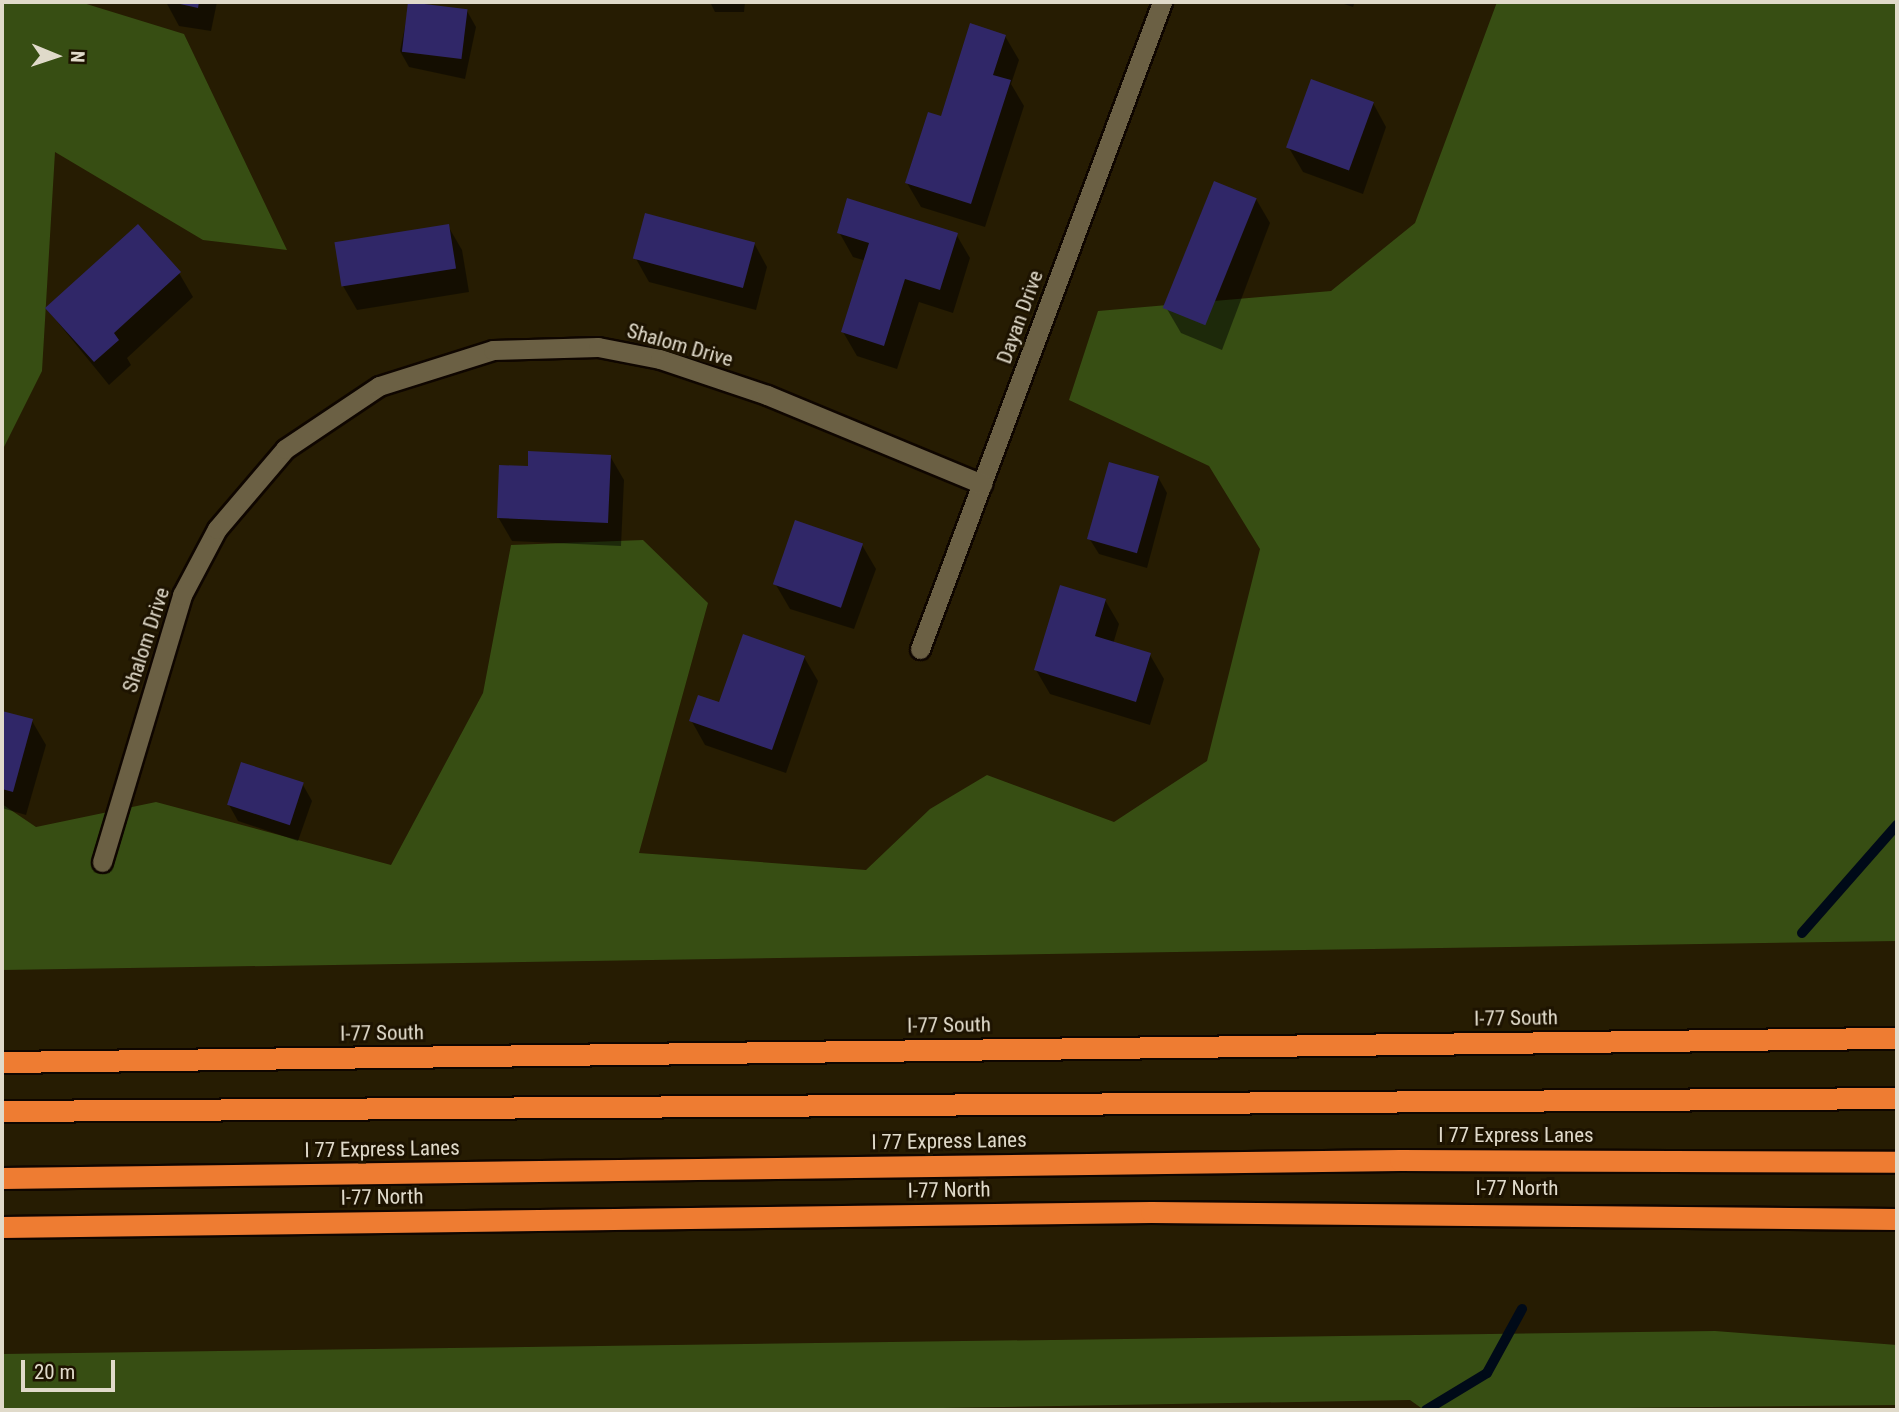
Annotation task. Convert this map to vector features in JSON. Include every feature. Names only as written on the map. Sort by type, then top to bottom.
[{"type":"highway","name":"I-77 South","points":[[2,1062],[1897,1038]]},
{"type":"highway","name":"I 77 Express Lanes","points":[[2,1111],[1897,1098]]},
{"type":"highway","name":"I 77 Express Lanes","points":[[2,1178],[1400,1160],[1897,1162]]},
{"type":"highway","name":"I-77 North","points":[[2,1227],[1151,1212],[1897,1219]]},
{"type":"street","name":"Dayan Drive","points":[[920,649],[1162,2]]},
{"type":"street","name":"Shalom Drive","points":[[102,862],[182,595],[217,529],[285,449],[379,386],[492,351],[598,347],[660,359],[767,396],[982,484]]},
{"type":"green space","points":[[2,2],[80,2],[184,34],[287,250],[203,240],[55,152],[42,371],[2,451]]},
{"type":"green space","points":[[1497,2],[1897,2],[1897,941],[2,970],[2,804],[36,827],[156,802],[391,865],[483,693],[511,545],[643,540],[708,603],[639,853],[866,870],[930,809],[987,775],[1114,822],[1207,761],[1260,549],[1209,466],[1069,400],[1098,311],[1331,291],[1415,223]]},
{"type":"green space","points":[[1715,1331],[1897,1345],[1897,1405],[1424,1410],[1410,1400],[821,1410],[2,1410],[2,1354]]},
{"type":"building","points":[[171,2],[199,2],[198,8]]},
{"type":"building","points":[[408,2],[468,9],[461,59],[402,52]]},
{"type":"building","points":[[970,23],[1006,35],[993,75],[1011,80],[971,204],[905,183],[928,112],[941,116]]},
{"type":"building","points":[[1311,79],[1374,102],[1349,171],[1286,148]]},
{"type":"building","points":[[1214,181],[1257,198],[1205,325],[1163,308]]},
{"type":"building","points":[[847,198],[958,233],[940,290],[905,279],[884,346],[841,332],[869,243],[837,233]]},
{"type":"building","points":[[645,213],[755,243],[743,288],[633,258]]},
{"type":"building","points":[[138,224],[181,272],[114,333],[119,340],[94,362],[45,308]]},
{"type":"building","points":[[449,224],[456,268],[341,287],[334,242]]},
{"type":"building","points":[[528,451],[611,455],[608,523],[497,518],[499,465],[528,466]]},
{"type":"building","points":[[1109,462],[1159,476],[1137,553],[1087,539]]},
{"type":"building","points":[[795,520],[863,543],[841,608],[773,584]]},
{"type":"building","points":[[1060,585],[1106,599],[1095,636],[1151,653],[1136,702],[1034,670]]},
{"type":"building","points":[[743,634],[805,656],[772,750],[689,721],[698,695],[719,702]]},
{"type":"building","points":[[2,711],[33,719],[13,792],[2,789]]},
{"type":"building","points":[[241,762],[304,782],[290,825],[227,805]]},
{"type":"waterway","points":[[1802,933],[1897,825]]},
{"type":"waterway","points":[[1426,1410],[1487,1373],[1522,1309]]}]
